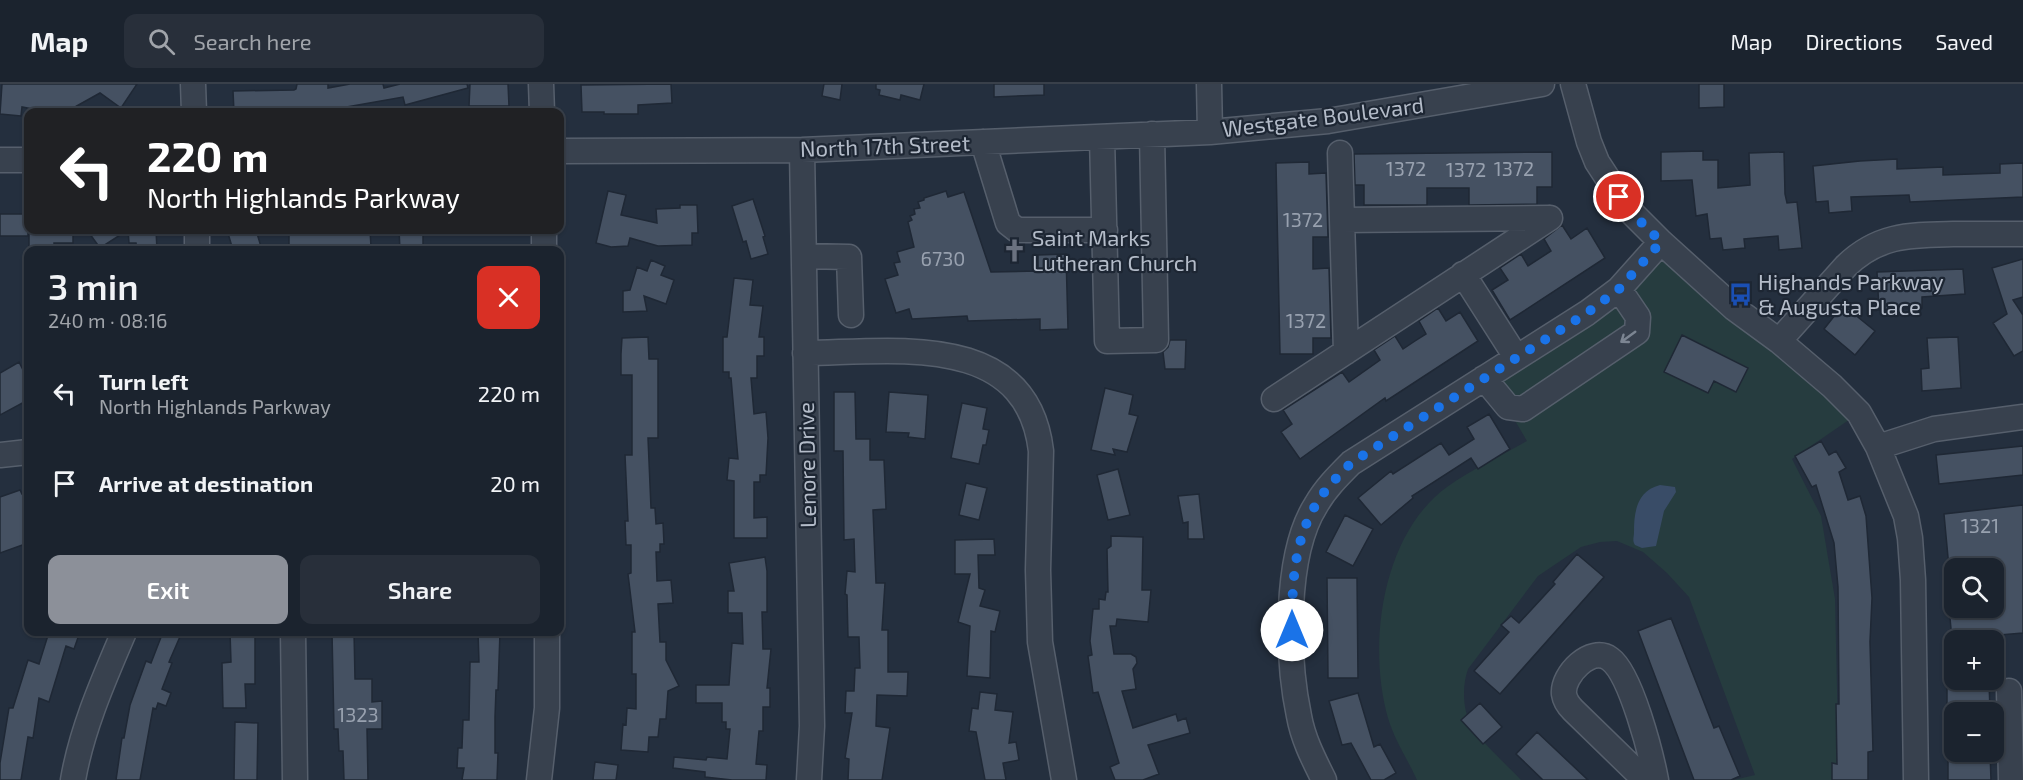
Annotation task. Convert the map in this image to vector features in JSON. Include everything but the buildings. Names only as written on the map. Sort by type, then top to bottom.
[{"type":"street","points":[[193,84],[194,108]]},
{"type":"street","points":[[541,84],[542,108]]},
{"type":"street","points":[[1209,84],[1210,132]]},
{"type":"street","name":"Westgate Boulevard","points":[[1210,132],[1328,121],[1482,90],[1542,84]]},
{"type":"street","points":[[1572,84],[1597,162],[1627,208],[1734,308],[1779,341],[1832,386],[1858,414],[1878,447],[1906,516],[1910,538],[1913,580],[1916,780]]},
{"type":"street","name":"North 17th Street","points":[[564,151],[802,150],[1210,132]]},
{"type":"street","points":[[1102,136],[1107,341],[1156,339],[1152,134]]},
{"type":"street","points":[[983,142],[1008,223],[1017,230],[1105,230]]},
{"type":"street","name":"Lenore Drive","points":[[802,150],[812,726],[809,780]]},
{"type":"street","points":[[1340,153],[1346,352]]},
{"type":"street","points":[[0,160],[24,160]]},
{"type":"street","points":[[1274,399],[1550,218],[1342,220]]},
{"type":"street","points":[[1779,341],[1846,266],[1876,244],[1898,237],[1916,235],[2023,234]]},
{"type":"street","points":[[1324,780],[1303,734],[1292,652],[1292,582],[1300,541],[1315,506],[1351,463],[1587,313],[1619,289],[1661,242]]},
{"type":"street","points":[[804,256],[849,258],[851,315]]},
{"type":"street","points":[[1463,274],[1516,357]]},
{"type":"street","points":[[1484,378],[1508,407],[1523,409],[1637,332],[1638,317],[1619,289]]},
{"type":"street","points":[[805,353],[917,351],[943,353],[975,362],[997,373],[1017,391],[1028,406],[1039,432],[1041,451],[1038,570],[1040,642],[1064,780]]},
{"type":"street","points":[[1878,447],[1934,429],[2023,417]]},
{"type":"street","points":[[0,455],[24,452]]},
{"type":"street","points":[[73,780],[87,724],[122,636]]},
{"type":"street","points":[[293,636],[295,780]]},
{"type":"street","points":[[539,780],[547,708],[547,636]]},
{"type":"street","points":[[1645,780],[1580,717],[1564,697],[1564,688],[1568,680],[1587,657],[1597,655],[1606,657],[1613,662],[1623,676],[1646,739],[1656,780]]},
{"type":"street","points":[[2009,691],[2010,780]]},
{"type":"green space","points":[[1661,242],[1859,413],[1792,459],[1821,516],[1835,599],[1839,780],[1734,780],[1755,775],[1689,597],[1643,552],[1617,541],[1600,542],[1581,547],[1538,576],[1468,669],[1464,699],[1469,722],[1483,741],[1521,780],[1417,780],[1397,742],[1388,718],[1382,689],[1379,658],[1380,625],[1385,593],[1394,561],[1407,533],[1425,507],[1447,487],[1476,468],[1527,441],[1488,375]]},
{"type":"water","points":[[1660,485],[1675,487],[1676,492],[1664,511],[1656,546],[1642,548],[1634,542],[1636,509],[1646,492]]},
{"type":"place","name":"Saint Marks Lutheran Church","points":[[1014,251]]},
{"type":"place","name":"Highands Parkway & Augusta Place","points":[[1740,295]]},
{"type":"route","points":[[1292,630],[1292,582],[1300,541],[1315,506],[1351,463],[1587,313],[1619,289],[1661,242],[1619,197]]}]
